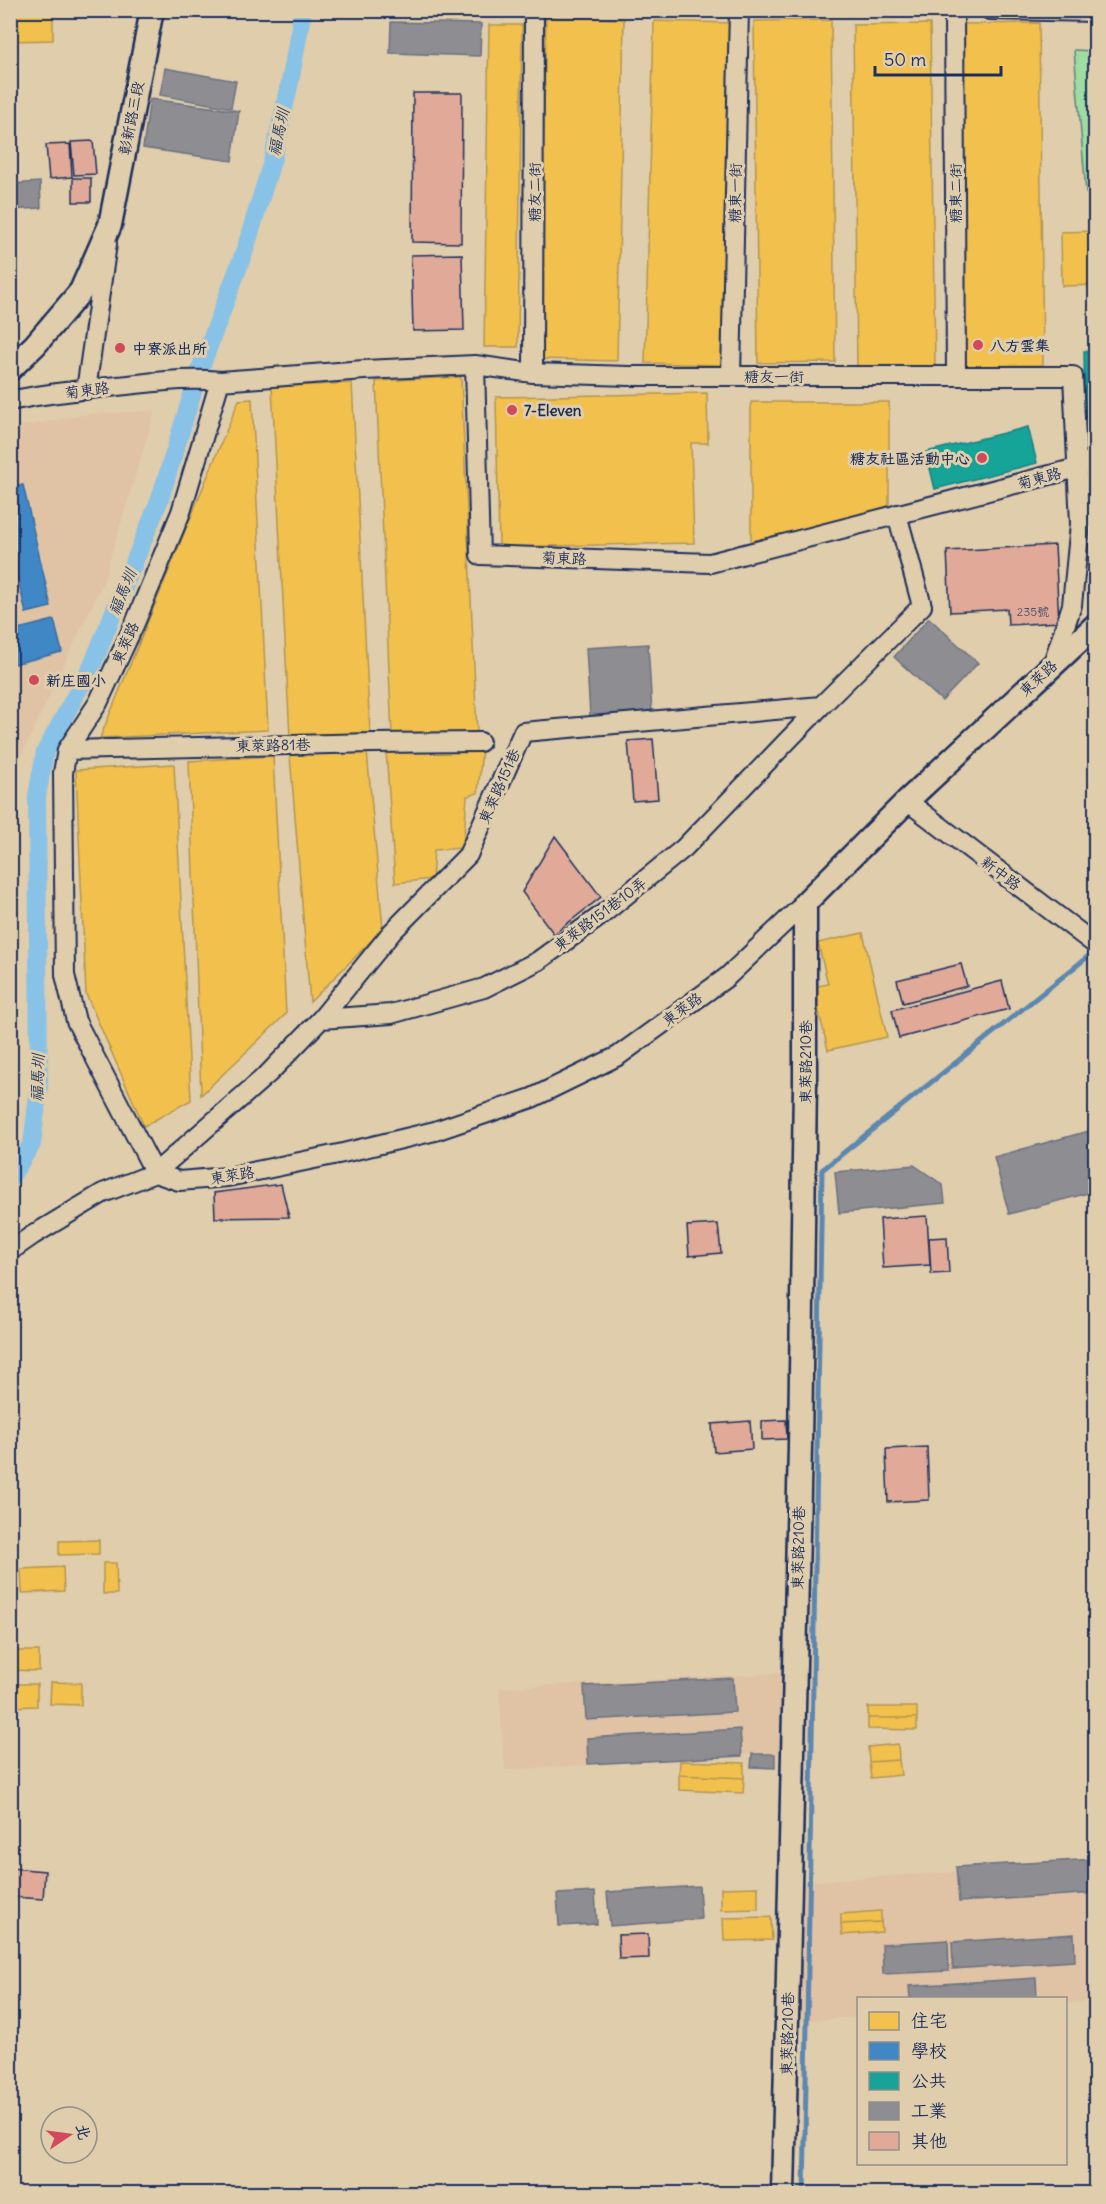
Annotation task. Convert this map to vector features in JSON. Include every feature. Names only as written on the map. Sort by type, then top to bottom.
[{"type":"street","name":"彰新路三段","points":[[10,369],[35,345],[81,291],[110,225],[152,10]]},
{"type":"street","name":"糖友二街","points":[[533,373],[534,10]]},
{"type":"street","name":"糖東一街","points":[[731,376],[740,10]]},
{"type":"street","name":"糖東二街","points":[[954,10],[956,376]]},
{"type":"street","points":[[990,10],[1095,12]]},
{"type":"street","points":[[86,390],[110,225]]},
{"type":"street","points":[[212,380],[475,365]]},
{"type":"street","name":"糖友一街","points":[[475,365],[533,373],[731,376],[1073,376],[1077,468]]},
{"type":"street","name":"菊東路","points":[[475,365],[480,555],[710,563],[1077,468],[1095,458]]},
{"type":"street","name":"菊東路","points":[[10,401],[164,381],[212,380]]},
{"type":"street","name":"東萊路","points":[[212,380],[181,512],[98,703],[67,750],[63,773],[64,975],[76,1021],[155,1173],[179,1181],[228,1178],[435,1131],[532,1098],[618,1056],[727,976],[805,903],[907,801],[1095,625]]},
{"type":"street","points":[[1053,663],[1072,605],[1080,524],[1077,468]]},
{"type":"street","points":[[821,706],[922,606],[897,514]]},
{"type":"street","name":"東萊路151巷10弄","points":[[321,1019],[391,1014],[484,988],[538,961],[599,917],[684,848],[821,706]]},
{"type":"street","name":"東萊路151巷","points":[[155,1173],[269,1073],[321,1019],[392,933],[468,855],[523,732],[821,706]]},
{"type":"street","name":"東萊路81巷","points":[[67,750],[373,742],[480,742]]},
{"type":"street","name":"新中路","points":[[907,801],[1095,945]]},
{"type":"street","name":"東萊路210巷","points":[[783,2193],[800,1445],[805,903]]},
{"type":"street","points":[[10,1251],[103,1193],[155,1173]]},
{"type":"shaded area","name":"新庄國小","points":[[155,411],[103,582],[11,777],[11,428],[90,414]]},
{"type":"shaded area","points":[[784,1673],[783,1752],[505,1770],[499,1688]]},
{"type":"shaded area","points":[[1095,1863],[1095,2001],[1067,2003],[1067,1997],[857,1997],[857,2017],[796,2021],[802,1882]]},
{"type":"green space","points":[[1074,50],[1095,51],[1095,193],[1086,193]]},
{"type":"building: 住宅","points":[[10,10],[53,10],[53,40],[10,41]]},
{"type":"building: 住宅","points":[[546,17],[624,19],[617,361],[539,359]]},
{"type":"building: 住宅","points":[[831,20],[835,362],[758,363],[754,21]]},
{"type":"building: 住宅","points":[[654,21],[732,23],[723,365],[645,363]]},
{"type":"building: 住宅","points":[[1039,23],[1043,365],[966,366],[961,24]]},
{"type":"building: 住宅","points":[[930,24],[935,366],[857,367],[853,25]]},
{"type":"building: 住宅","points":[[489,25],[522,25],[518,347],[484,347]]},
{"type":"building: 住宅","points":[[1096,231],[1096,285],[1062,286],[1061,232]]},
{"type":"building: 住宅","points":[[461,377],[477,733],[392,736],[376,381]]},
{"type":"building: 住宅","points":[[352,383],[370,733],[290,737],[272,387]]},
{"type":"building: 住宅","points":[[707,393],[708,443],[691,443],[694,543],[499,547],[496,397]]},
{"type":"building: 住宅","points":[[252,399],[268,730],[100,738],[239,400]]},
{"type":"building: 住宅","points":[[751,402],[889,402],[889,506],[751,547]]},
{"type":"building: 住宅","points":[[482,748],[478,793],[467,796],[463,848],[434,850],[432,879],[395,883],[386,749]]},
{"type":"building: 住宅","points":[[367,752],[383,929],[310,1002],[290,755]]},
{"type":"building: 住宅","points":[[273,756],[286,1014],[201,1095],[189,761]]},
{"type":"building: 住宅","points":[[174,764],[191,1100],[144,1126],[86,994],[76,770]]},
{"type":"building: 住宅","points":[[863,933],[887,1037],[828,1050],[813,987],[828,984],[818,943]]},
{"type":"building: 住宅","points":[[99,1540],[99,1554],[59,1555],[59,1541]]},
{"type":"building: 住宅","points":[[103,1563],[116,1563],[117,1594],[103,1594]]},
{"type":"building: 住宅","points":[[63,1567],[64,1591],[22,1593],[21,1569]]},
{"type":"building: 住宅","points":[[10,1651],[39,1651],[39,1671],[10,1670]]},
{"type":"building: 住宅","points":[[51,1682],[81,1683],[81,1705],[50,1704]]},
{"type":"building: 住宅","points":[[10,1684],[37,1684],[37,1706],[10,1707]]},
{"type":"building: 住宅","points":[[868,1707],[917,1707],[917,1718],[868,1718]]},
{"type":"building: 住宅","points":[[868,1718],[917,1718],[917,1730],[868,1729]]},
{"type":"building: 住宅","points":[[898,1744],[899,1760],[869,1762],[868,1747]]},
{"type":"building: 住宅","points":[[899,1760],[901,1775],[871,1778],[869,1762]]},
{"type":"building: 住宅","points":[[680,1761],[744,1763],[744,1778],[679,1775]]},
{"type":"building: 住宅","points":[[679,1775],[744,1778],[743,1793],[679,1790]]},
{"type":"building: 住宅","points":[[758,1887],[758,1909],[721,1910],[721,1888]]},
{"type":"building: 住宅","points":[[881,1911],[881,1922],[841,1924],[841,1914]]},
{"type":"building: 住宅","points":[[771,1917],[772,1940],[724,1941],[723,1918]]},
{"type":"building: 住宅","points":[[881,1922],[882,1932],[842,1935],[841,1924]]},
{"type":"building: 學校","points":[[23,485],[51,607],[26,613],[10,546],[10,488]]},
{"type":"building: 學校","points":[[54,620],[62,652],[10,665],[10,631]]},
{"type":"building: 公共","points":[[1084,351],[1096,351],[1096,417],[1085,417]]},
{"type":"building: 公共","name":"糖友社區活動中心","points":[[1028,427],[1037,463],[935,489],[926,452]]},
{"type":"building: 工業","points":[[391,22],[481,24],[480,56],[390,53]]},
{"type":"building: 工業","points":[[165,68],[236,81],[231,108],[160,95]]},
{"type":"building: 工業","points":[[150,99],[239,111],[232,161],[143,148]]},
{"type":"building: 工業","points":[[40,182],[41,208],[10,210],[10,184]]},
{"type":"building: 工業","points":[[929,618],[978,663],[942,701],[894,657]]},
{"type":"building: 工業","points":[[648,644],[652,712],[590,716],[586,648]]},
{"type":"building: 工業","points":[[1096,1129],[1096,1191],[1009,1214],[994,1157]]},
{"type":"building: 工業","points":[[914,1165],[943,1185],[945,1203],[839,1213],[835,1172]]},
{"type":"building: 工業","points":[[733,1678],[735,1712],[586,1720],[584,1686]]},
{"type":"building: 工業","points":[[740,1729],[742,1756],[588,1764],[587,1738]]},
{"type":"building: 工業","points":[[752,1754],[775,1754],[775,1768],[751,1767]]},
{"type":"building: 工業","points":[[1096,1859],[1096,1893],[959,1902],[956,1867]]},
{"type":"building: 工業","points":[[699,1886],[701,1919],[610,1926],[607,1892]]},
{"type":"building: 工業","points":[[595,1892],[597,1924],[559,1926],[557,1894]]},
{"type":"building: 工業","points":[[1074,1934],[1075,1961],[953,1969],[952,1942]]},
{"type":"building: 工業","points":[[948,1940],[949,1971],[883,1974],[882,1944]]},
{"type":"building: 工業","points":[[1036,1978],[1037,1997],[910,1997],[909,1986]]},
{"type":"building: 其他","points":[[179,10],[201,10],[200,14]]},
{"type":"building: 其他","points":[[413,93],[462,93],[461,243],[412,242]]},
{"type":"building: 其他","points":[[93,141],[96,174],[74,175],[71,142]]},
{"type":"building: 其他","points":[[70,144],[72,177],[49,179],[46,145]]},
{"type":"building: 其他","points":[[73,178],[91,178],[91,202],[73,202]]},
{"type":"building: 其他","points":[[462,254],[464,330],[413,331],[411,255]]},
{"type":"building: 其他","points":[[1055,545],[1059,622],[1008,625],[1007,609],[950,612],[947,551]]},
{"type":"building: 其他","points":[[653,739],[658,799],[633,801],[628,741]]},
{"type":"building: 其他","points":[[555,836],[601,897],[554,934],[522,892]]},
{"type":"building: 其他","points":[[961,964],[967,986],[903,1003],[897,980]]},
{"type":"building: 其他","points":[[1002,981],[1009,1009],[899,1038],[892,1010]]},
{"type":"building: 其他","points":[[281,1184],[289,1217],[215,1218],[214,1193]]},
{"type":"building: 其他","points":[[927,1216],[930,1265],[883,1268],[880,1219]]},
{"type":"building: 其他","points":[[718,1224],[721,1253],[689,1256],[687,1226]]},
{"type":"building: 其他","points":[[947,1237],[949,1273],[931,1274],[929,1238]]},
{"type":"building: 其他","points":[[786,1420],[787,1439],[762,1440],[762,1421]]},
{"type":"building: 其他","points":[[750,1421],[752,1449],[714,1452],[712,1424]]},
{"type":"building: 其他","points":[[927,1447],[929,1500],[888,1502],[886,1449]]},
{"type":"building: 其他","points":[[10,1868],[45,1871],[43,1899],[10,1897]]},
{"type":"building: 其他","points":[[648,1934],[649,1958],[619,1959],[618,1935]]},
{"type":"waterway","name":"福馬圳","points":[[10,1178],[32,1144],[39,1088],[37,796],[45,752],[93,663],[160,499],[199,372],[245,250],[273,158],[303,10]]},
{"type":"waterway","points":[[804,2194],[822,1170],[1096,950]]},
{"type":"place","name":"八方雲集","points":[[978,345]]},
{"type":"place","name":"中寮派出所","points":[[120,348]]},
{"type":"place","name":"7-Eleven","points":[[512,410]]},
{"type":"place","name":"糖友社區活動中心","points":[[982,458]]},
{"type":"place","name":"新庄國小","points":[[34,680]]}]
